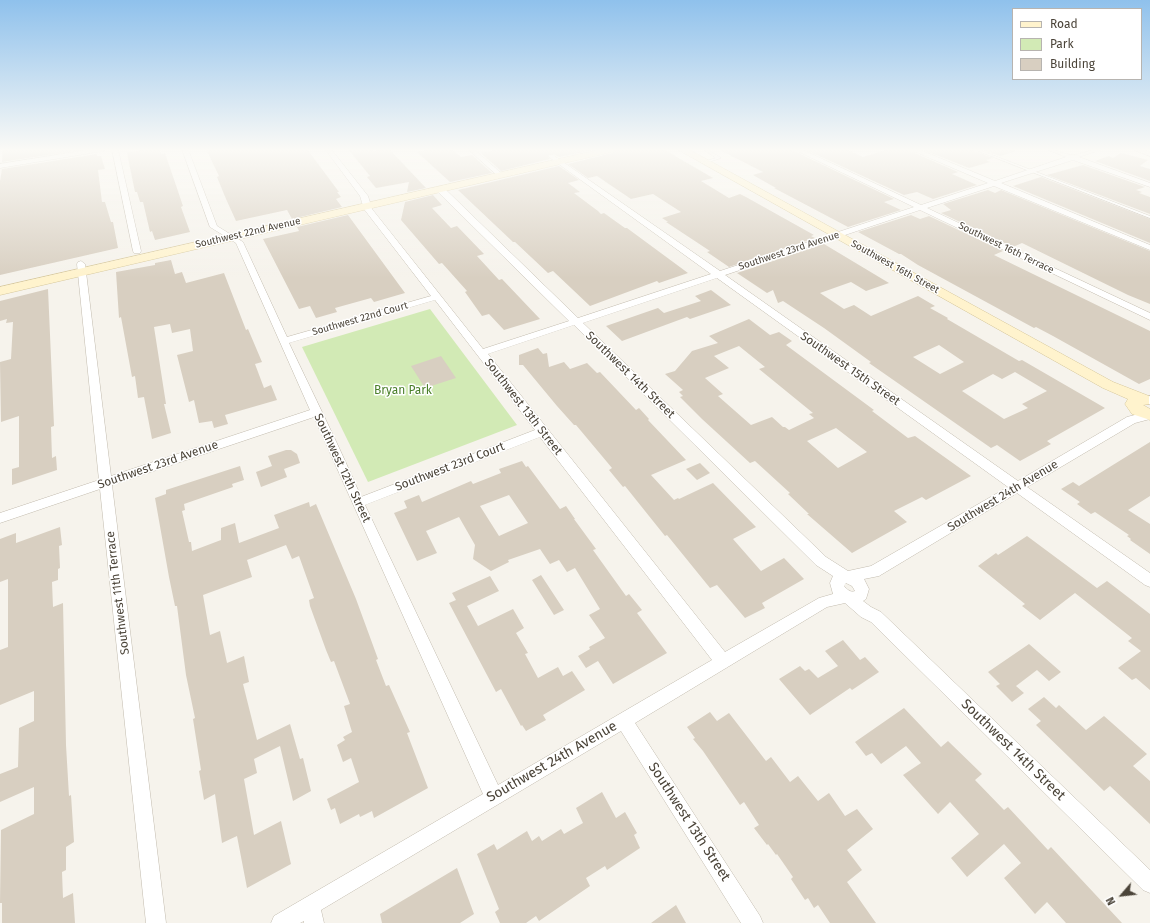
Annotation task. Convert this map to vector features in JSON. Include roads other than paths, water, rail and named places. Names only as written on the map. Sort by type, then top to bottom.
[{"type":"main road","name":"Southwest 22nd Avenue","points":[[0,282],[81,268],[409,192]]},
{"type":"main road","name":"Southwest 22nd Avenue","points":[[366,202],[423,192]]},
{"type":"main road","name":"Southwest 16th Street","points":[[761,192],[1108,385],[1143,407]]},
{"type":"main road","name":"Southwest 22nd Avenue","points":[[0,291],[137,251],[226,234]]},
{"type":"street","points":[[125,192],[137,251]]},
{"type":"street","name":"Southwest 12th Street","points":[[201,192],[214,227],[239,242],[494,797]]},
{"type":"street","name":"Southwest 13th Street","points":[[361,192],[366,202],[436,297],[543,431],[723,662]]},
{"type":"street","name":"Southwest 14th Street","points":[[443,192],[821,561],[826,570],[841,581]]},
{"type":"street","name":"Southwest 15th Street","points":[[601,192],[1150,581]]},
{"type":"street","name":"Southwest 16th Terrace","points":[[888,192],[1150,317]]},
{"type":"street","name":"Southwest 23rd Avenue","points":[[481,353],[967,192]]},
{"type":"street","points":[[1017,192],[1150,248]]},
{"type":"street","name":"Southwest 11th Terrace","points":[[81,268],[156,923]]},
{"type":"street","name":"Southwest 22nd Court","points":[[285,341],[436,297]]},
{"type":"street","name":"Southwest 24th Avenue","points":[[824,602],[826,596],[841,581],[857,574],[874,572],[1018,488],[1143,407]]},
{"type":"street","name":"Southwest 23rd Avenue","points":[[0,518],[316,412]]},
{"type":"street","name":"Southwest 23rd Court","points":[[358,503],[543,431]]},
{"type":"street","name":"Southwest 24th Avenue","points":[[281,923],[312,915],[494,797],[824,602],[855,594],[868,584],[874,572]]},
{"type":"street","points":[[841,581],[858,582],[855,594],[838,591],[841,581]]},
{"type":"street","name":"Southwest 14th Street","points":[[855,594],[866,612],[876,616],[1150,884]]},
{"type":"street","name":"Southwest 13th Street","points":[[624,721],[754,923]]},
{"type":"lane","points":[[1086,192],[1150,217]]},
{"type":"park label","name":"Bryan Park","points":[[403,391]]}]
